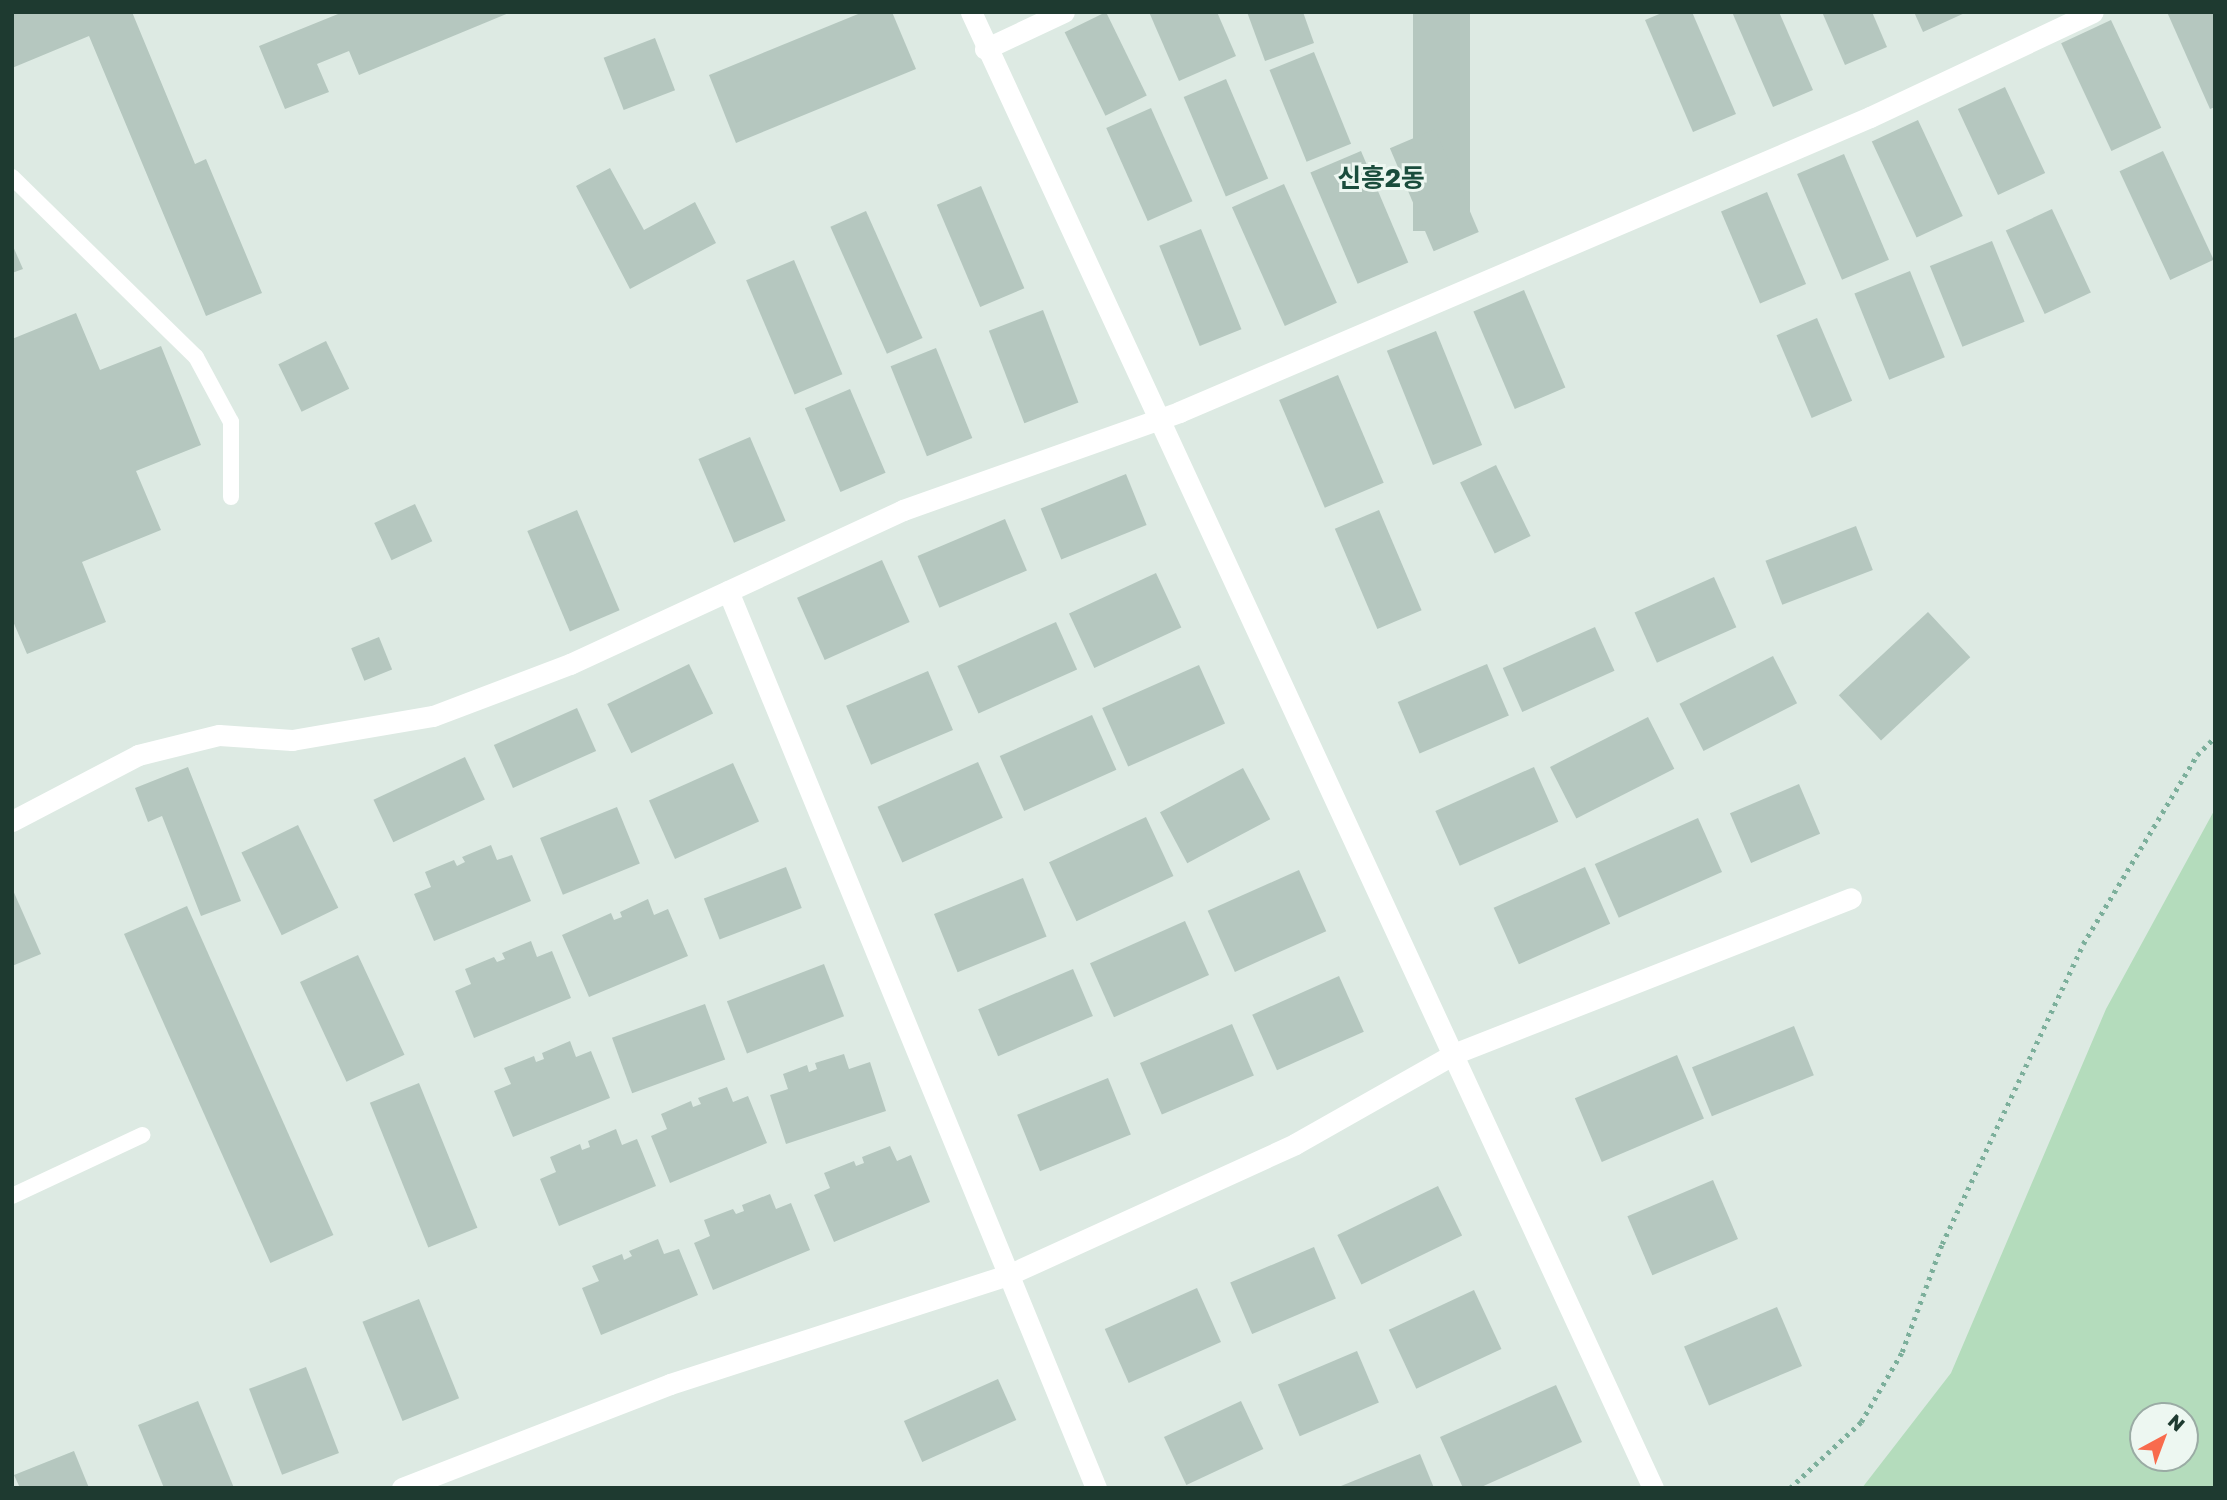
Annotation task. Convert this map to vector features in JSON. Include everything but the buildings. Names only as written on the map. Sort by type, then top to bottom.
[{"type":"street","points":[[971,12],[985,49],[1456,1053],[1653,1488]]},
{"type":"street","points":[[985,49],[1064,12]]},
{"type":"street","points":[[12,821],[138,755],[219,735],[292,740],[433,716],[570,664],[903,510],[1160,418],[1870,117],[2093,12]]},
{"type":"street","points":[[729,591],[1096,1488]]},
{"type":"street","points":[[402,1488],[670,1384],[1007,1275],[1295,1144],[1456,1053],[1851,898]]},
{"type":"lane","points":[[12,177],[196,357],[231,422],[231,497]]},
{"type":"lane","points":[[12,1196],[142,1135]]},
{"type":"path","points":[[1790,1488],[1861,1422],[1902,1352],[1942,1244],[2083,944],[2197,755],[2215,737]]},
{"type":"green space","points":[[2215,809],[2215,1488],[1862,1488],[1951,1373],[2106,1009]]},
{"type":"district","name":"신흥2동","points":[[1381,178]]}]
